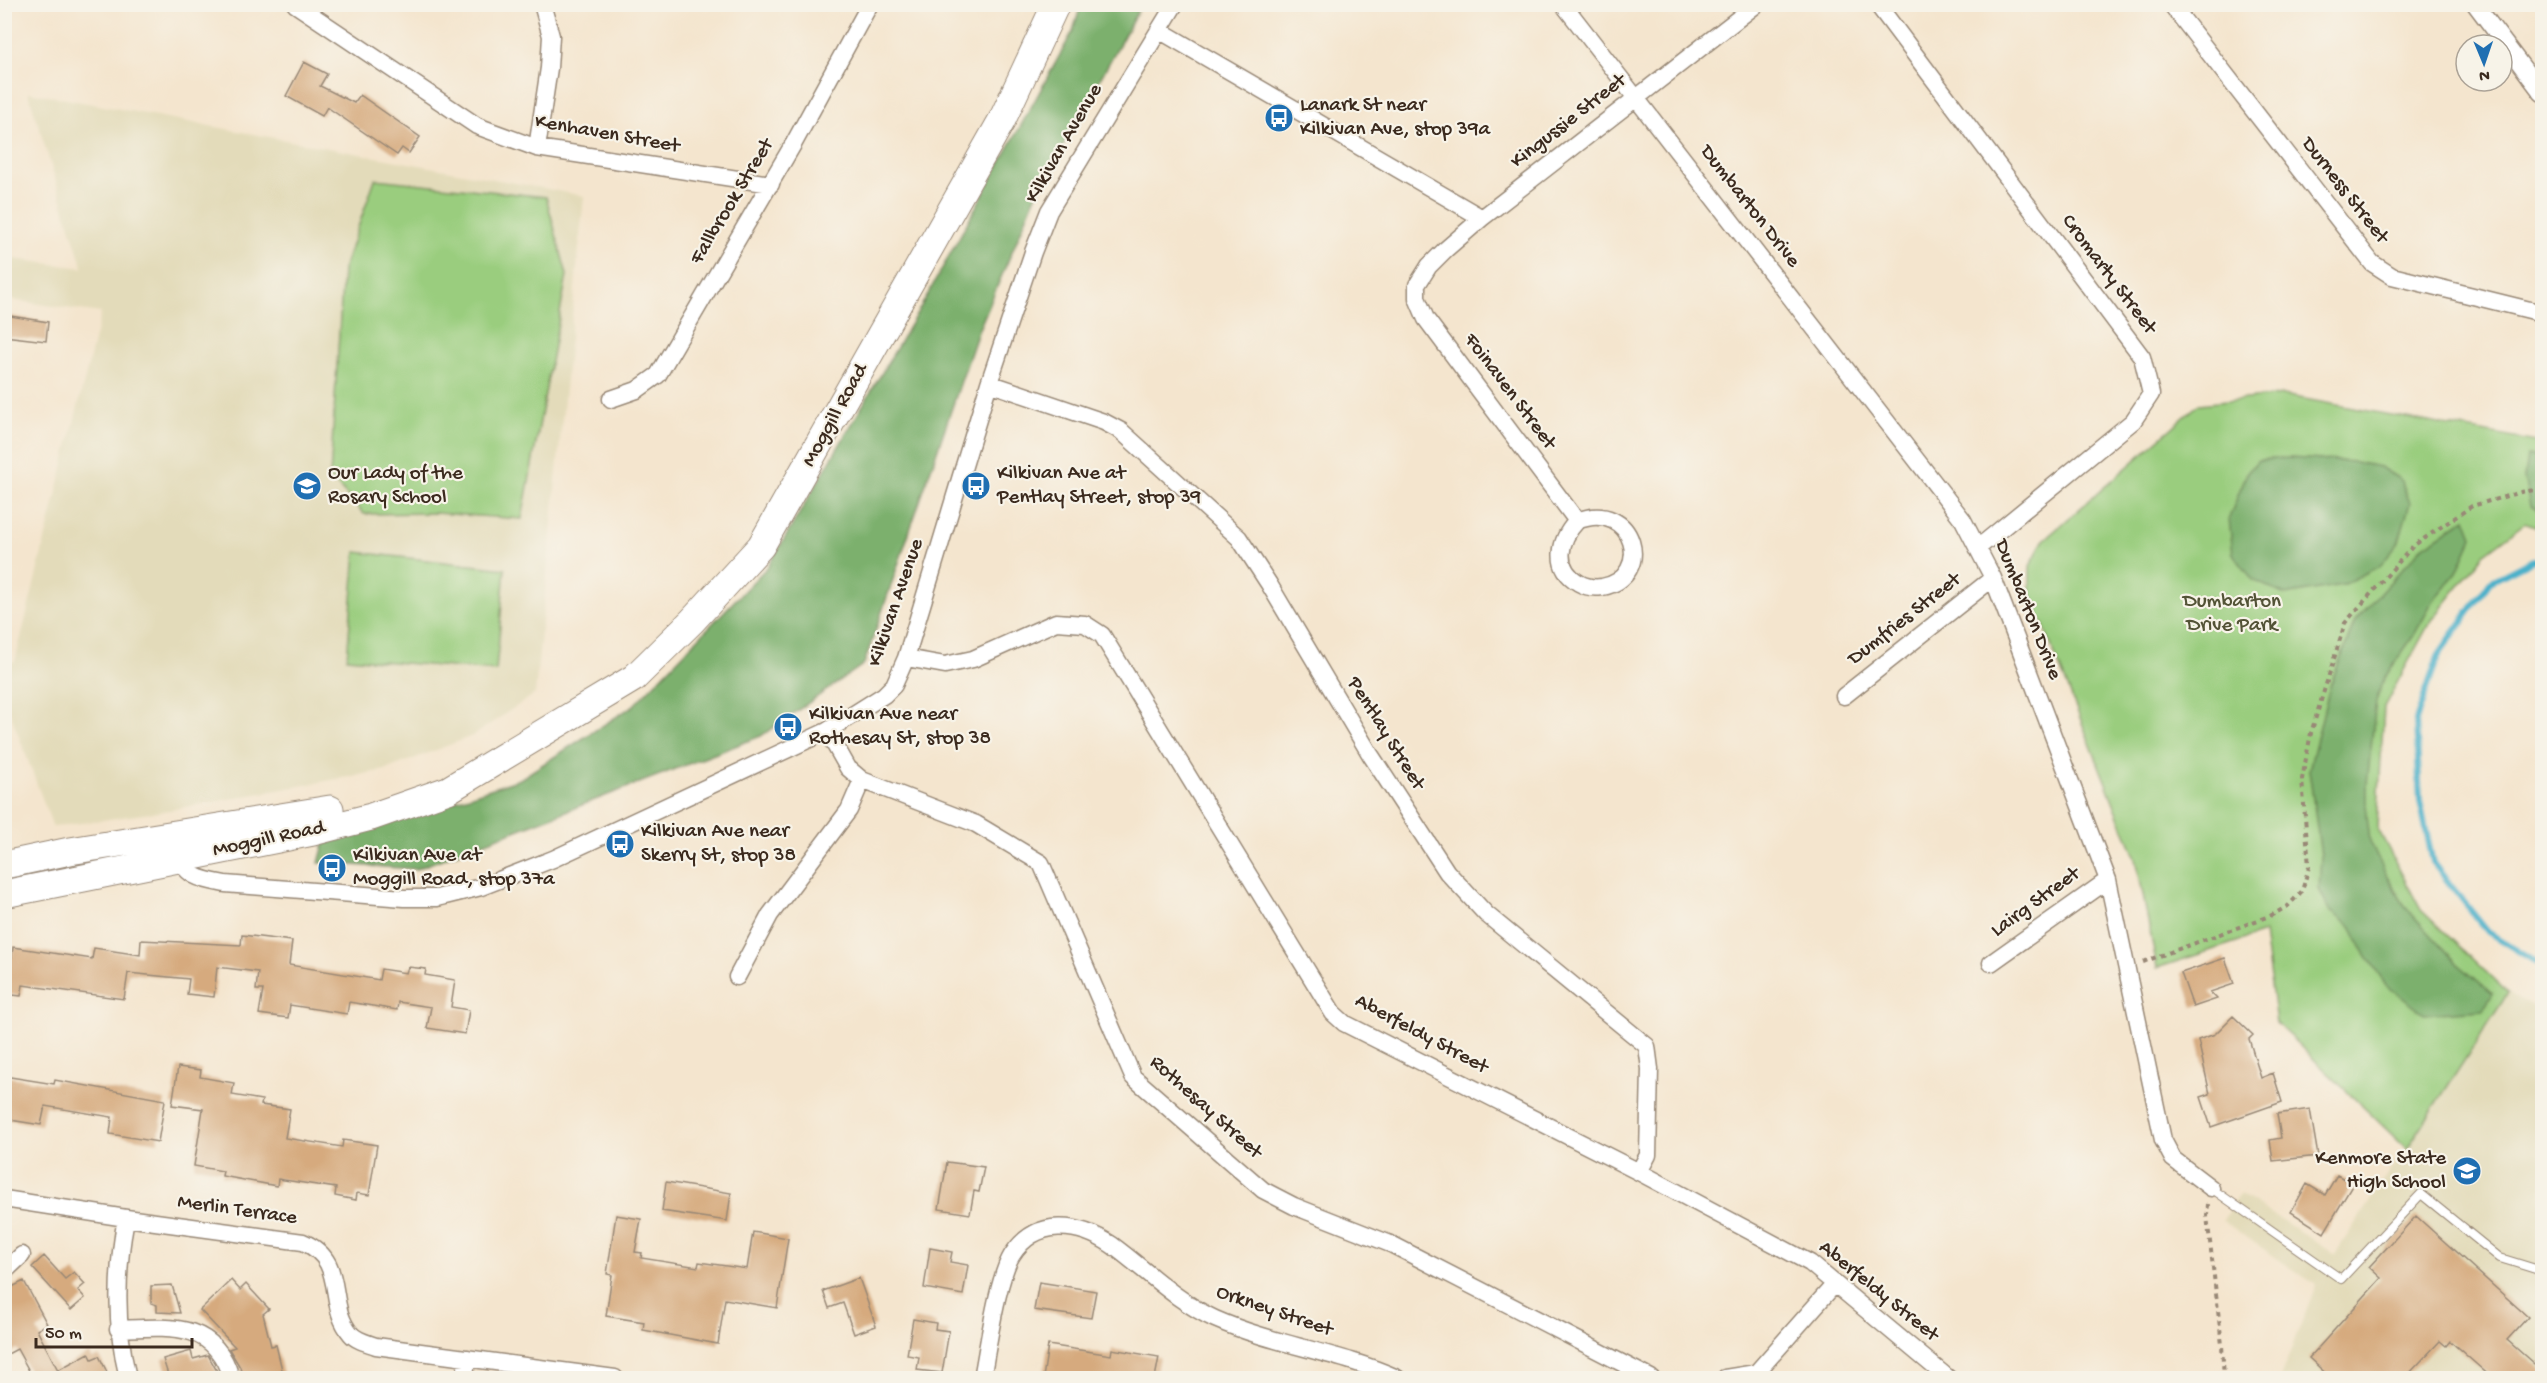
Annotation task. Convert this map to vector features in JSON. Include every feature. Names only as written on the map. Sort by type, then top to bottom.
[{"type":"main road","name":"Moggill Road","points":[[4,894],[178,847],[321,812],[382,794],[519,746],[634,678],[692,621],[761,546],[1002,120],[1056,4]]},
{"type":"main road","name":"Moggill Road","points":[[4,865],[69,851],[178,847]]},
{"type":"street","name":"Kenhaven Street","points":[[295,4],[477,126],[537,148],[771,184]]},
{"type":"street","points":[[537,148],[549,68],[551,36],[542,4]]},
{"type":"street","name":"Fallbrook Street","points":[[611,399],[637,390],[658,375],[771,184],[870,4]]},
{"type":"street","name":"Kilkivan Avenue","points":[[178,847],[184,869],[196,878],[225,884],[404,898],[437,898],[481,887],[553,859],[827,731],[884,695],[894,685],[906,658],[988,383],[1049,211],[1175,4]]},
{"type":"street","name":"Dumbarton Drive","points":[[1563,4],[1963,520],[1979,547],[1993,578],[2108,879],[2163,1140],[2173,1159],[2211,1188]]},
{"type":"street","name":"Kingussie Street","points":[[1417,285],[1429,266],[1482,218],[1757,4]]},
{"type":"street","name":"Cromarty Street","points":[[1877,4],[2142,357],[2151,394],[2133,421],[1979,547]]},
{"type":"street","name":"Durness Street","points":[[2171,4],[2372,263],[2392,276],[2542,313]]},
{"type":"street","points":[[2475,4],[2542,93]]},
{"type":"street","points":[[1159,30],[1482,218]]},
{"type":"street","name":"Foinaven Street","points":[[1417,285],[1416,298],[1426,319],[1577,521]]},
{"type":"street","name":"Pentlay Street","points":[[988,383],[1104,422],[1121,431],[1239,538],[1370,754],[1447,873],[1486,914],[1647,1046],[1650,1069],[1648,1155],[1639,1172]]},
{"type":"street","points":[[1591,516],[1606,516],[1620,523],[1629,535],[1634,549],[1632,564],[1623,577],[1611,585],[1596,588],[1581,584],[1569,575],[1562,562],[1561,546],[1566,532],[1577,521],[1591,516]]},
{"type":"street","name":"Dumfries Street","points":[[1844,696],[1993,578]]},
{"type":"street","name":"Aberfeldy Street","points":[[906,658],[945,665],[973,659],[1056,622],[1084,624],[1102,635],[1333,1014],[1344,1023],[1639,1172],[1810,1263],[1948,1378]]},
{"type":"street","name":"Rothesay Street","points":[[827,731],[848,768],[862,780],[975,824],[1041,863],[1133,1077],[1263,1190],[1294,1206],[1393,1245],[1651,1378]]},
{"type":"street","points":[[737,977],[771,915],[849,810],[862,780]]},
{"type":"street","name":"Lairg Street","points":[[1991,963],[2108,879]]},
{"type":"street","name":"Merlin Terrace","points":[[4,1199],[303,1242],[316,1248],[329,1266],[340,1310],[352,1335],[376,1346],[615,1378]]},
{"type":"street","points":[[126,1218],[118,1329],[128,1378]]},
{"type":"street","name":"Orkney Street","points":[[982,1378],[1004,1273],[1012,1255],[1033,1234],[1050,1227],[1079,1228],[1109,1244],[1188,1303],[1214,1319],[1290,1346],[1376,1369],[1397,1378]]},
{"type":"street","points":[[5,1270],[22,1256]]},
{"type":"street","points":[[1725,1378],[1756,1373],[1834,1285]]},
{"type":"street","points":[[118,1329],[164,1327],[197,1334],[208,1339],[220,1350],[231,1378]]},
{"type":"street","points":[[464,1378],[468,1358]]},
{"type":"lane","points":[[2211,1188],[2341,1279],[2421,1194],[2500,1258],[2542,1271]]},
{"type":"path","points":[[2127,966],[2142,963],[2272,915],[2288,906],[2302,891],[2309,867],[2302,779],[2311,733],[2345,623],[2413,546],[2442,526],[2472,506],[2521,492],[2542,489]]},
{"type":"path","points":[[2211,1188],[2206,1216],[2224,1378]]},
{"type":"shaded area","name":"Our Lady of the Rosary School","points":[[28,92],[584,196],[535,694],[472,736],[385,770],[158,812],[53,827],[5,699],[5,660],[15,662],[101,313],[5,299],[5,258],[83,268]]},
{"type":"shaded area","name":"Kenmore State High School","points":[[2508,993],[2542,1011],[2542,1378],[2280,1378],[2316,1285],[2223,1221],[2240,1194],[2335,1254]]},
{"type":"green space","points":[[1081,5],[1141,5],[1037,193],[979,329],[864,664],[761,736],[416,869],[319,863],[324,844],[520,779],[633,706],[769,565],[923,303],[1073,31]]},
{"type":"green space","points":[[375,179],[546,197],[567,275],[522,519],[435,513],[364,514],[330,477],[343,270]]},
{"type":"green space","name":"Dumbarton Drive Park","points":[[2283,395],[2542,443],[2542,530],[2525,523],[2484,554],[2429,624],[2384,707],[2377,827],[2421,910],[2508,993],[2407,1149],[2276,1023],[2264,933],[2157,968],[2136,859],[2030,592],[2030,566],[2043,541],[2199,404]]},
{"type":"green space","points":[[2527,456],[2542,457],[2542,512],[2530,506],[2524,478]]},
{"type":"green space","points":[[2290,458],[2355,462],[2380,467],[2401,480],[2410,503],[2398,544],[2380,566],[2342,585],[2285,595],[2253,580],[2233,554],[2229,518],[2247,473],[2258,460]]},
{"type":"green space","points":[[2466,518],[2473,536],[2457,572],[2435,598],[2414,635],[2385,677],[2376,701],[2367,784],[2370,841],[2387,877],[2407,909],[2458,964],[2492,993],[2483,1010],[2424,1014],[2386,985],[2361,947],[2351,926],[2330,911],[2319,889],[2321,856],[2309,770],[2330,686],[2355,621],[2422,547]]},
{"type":"green space","points":[[356,552],[505,569],[496,671],[347,658]]},
{"type":"building","points":[[304,62],[327,74],[320,86],[354,103],[360,95],[420,137],[409,153],[402,148],[397,155],[327,107],[322,116],[286,96]]},
{"type":"building","points":[[4,315],[48,322],[46,341],[4,336]]},
{"type":"building","points":[[242,935],[292,941],[289,965],[379,980],[381,969],[406,973],[408,967],[426,969],[425,975],[455,980],[451,1007],[469,1010],[465,1034],[427,1028],[431,1007],[398,1002],[397,1010],[349,1002],[347,1014],[290,1005],[288,1018],[259,1014],[263,990],[256,990],[258,972],[217,967],[214,997],[187,994],[189,979],[128,973],[124,999],[23,985],[21,996],[4,994],[4,955],[12,957],[13,947],[92,959],[94,948],[140,955],[141,940],[241,945]]},
{"type":"building","points":[[2225,958],[2234,984],[2210,992],[2217,999],[2193,1007],[2181,973]]},
{"type":"building","points":[[2233,1016],[2253,1035],[2249,1039],[2261,1078],[2273,1073],[2282,1102],[2211,1127],[2201,1097],[2210,1094],[2198,1040],[2215,1034]]},
{"type":"building","points":[[178,1067],[201,1070],[200,1077],[234,1083],[232,1095],[262,1100],[261,1105],[290,1109],[285,1138],[342,1147],[343,1140],[377,1145],[369,1195],[357,1193],[356,1200],[335,1196],[336,1188],[278,1179],[277,1186],[222,1176],[223,1171],[194,1166],[203,1109],[172,1105]]},
{"type":"building","points":[[4,1076],[54,1084],[55,1080],[165,1100],[158,1142],[110,1134],[112,1117],[45,1106],[41,1125],[4,1119]]},
{"type":"building","points":[[2310,1109],[2318,1156],[2273,1161],[2270,1140],[2281,1138],[2277,1114]]},
{"type":"building","points":[[947,1162],[984,1167],[979,1192],[974,1191],[970,1214],[939,1209]]},
{"type":"building","points":[[2337,1175],[2353,1184],[2324,1233],[2291,1212],[2307,1184],[2325,1195]]},
{"type":"building","points":[[666,1182],[731,1193],[727,1221],[662,1211]]},
{"type":"building","points":[[616,1215],[641,1219],[635,1252],[642,1253],[641,1258],[698,1267],[699,1262],[747,1269],[753,1232],[788,1238],[777,1308],[725,1299],[718,1344],[643,1330],[644,1322],[606,1316],[612,1275],[607,1274]]},
{"type":"building","points":[[2416,1216],[2528,1317],[2507,1340],[2542,1371],[2542,1378],[2492,1378],[2450,1341],[2446,1346],[2440,1341],[2405,1378],[2331,1378],[2309,1358],[2381,1278],[2369,1267]]},
{"type":"building","points":[[930,1248],[952,1252],[950,1262],[968,1265],[963,1295],[924,1288]]},
{"type":"building","points":[[44,1256],[65,1279],[74,1272],[85,1284],[78,1290],[85,1298],[71,1310],[32,1267]]},
{"type":"building","points":[[859,1278],[876,1326],[854,1334],[843,1303],[829,1308],[823,1291]]},
{"type":"building","points":[[231,1280],[240,1290],[246,1284],[269,1309],[263,1314],[271,1346],[276,1345],[284,1378],[243,1378],[240,1367],[229,1349],[235,1347],[200,1310]]},
{"type":"building","points":[[24,1281],[47,1324],[37,1330],[58,1370],[89,1353],[92,1359],[99,1356],[107,1372],[95,1378],[33,1378],[17,1349],[4,1356],[4,1291]]},
{"type":"building","points":[[1039,1282],[1096,1291],[1091,1318],[1034,1310]]},
{"type":"building","points":[[172,1285],[180,1313],[157,1312],[157,1305],[151,1303],[151,1286]]},
{"type":"building","points":[[913,1319],[936,1323],[935,1329],[949,1331],[942,1373],[917,1370],[919,1357],[907,1355]]},
{"type":"building","points":[[1048,1345],[1111,1355],[1112,1349],[1159,1357],[1155,1378],[1091,1378],[1067,1375],[1066,1378],[1043,1378]]},
{"type":"building","points":[[191,1351],[193,1359],[208,1355],[218,1373],[200,1378],[169,1378],[163,1359]]},
{"type":"waterway","points":[[2542,560],[2533,560],[2490,582],[2439,654],[2416,720],[2420,801],[2433,863],[2488,932],[2542,966]]},
{"type":"place","name":"Lanark St near Kilkivan Ave, stop 39a","points":[[1279,118]]},
{"type":"place","name":"Our Lady of the Rosary School","points":[[307,486]]},
{"type":"place","name":"Kilkivan Ave at Pentlay Street, stop 39","points":[[976,486]]},
{"type":"place","name":"Kilkivan Ave near Rothesay St, stop 38","points":[[788,727]]},
{"type":"place","name":"Kilkivan Ave near Skerry St, stop 38","points":[[620,844]]},
{"type":"place","name":"Kilkivan Ave at Moggill Road, stop 37a","points":[[332,868]]},
{"type":"place","name":"Kenmore State High School","points":[[2467,1171]]}]
